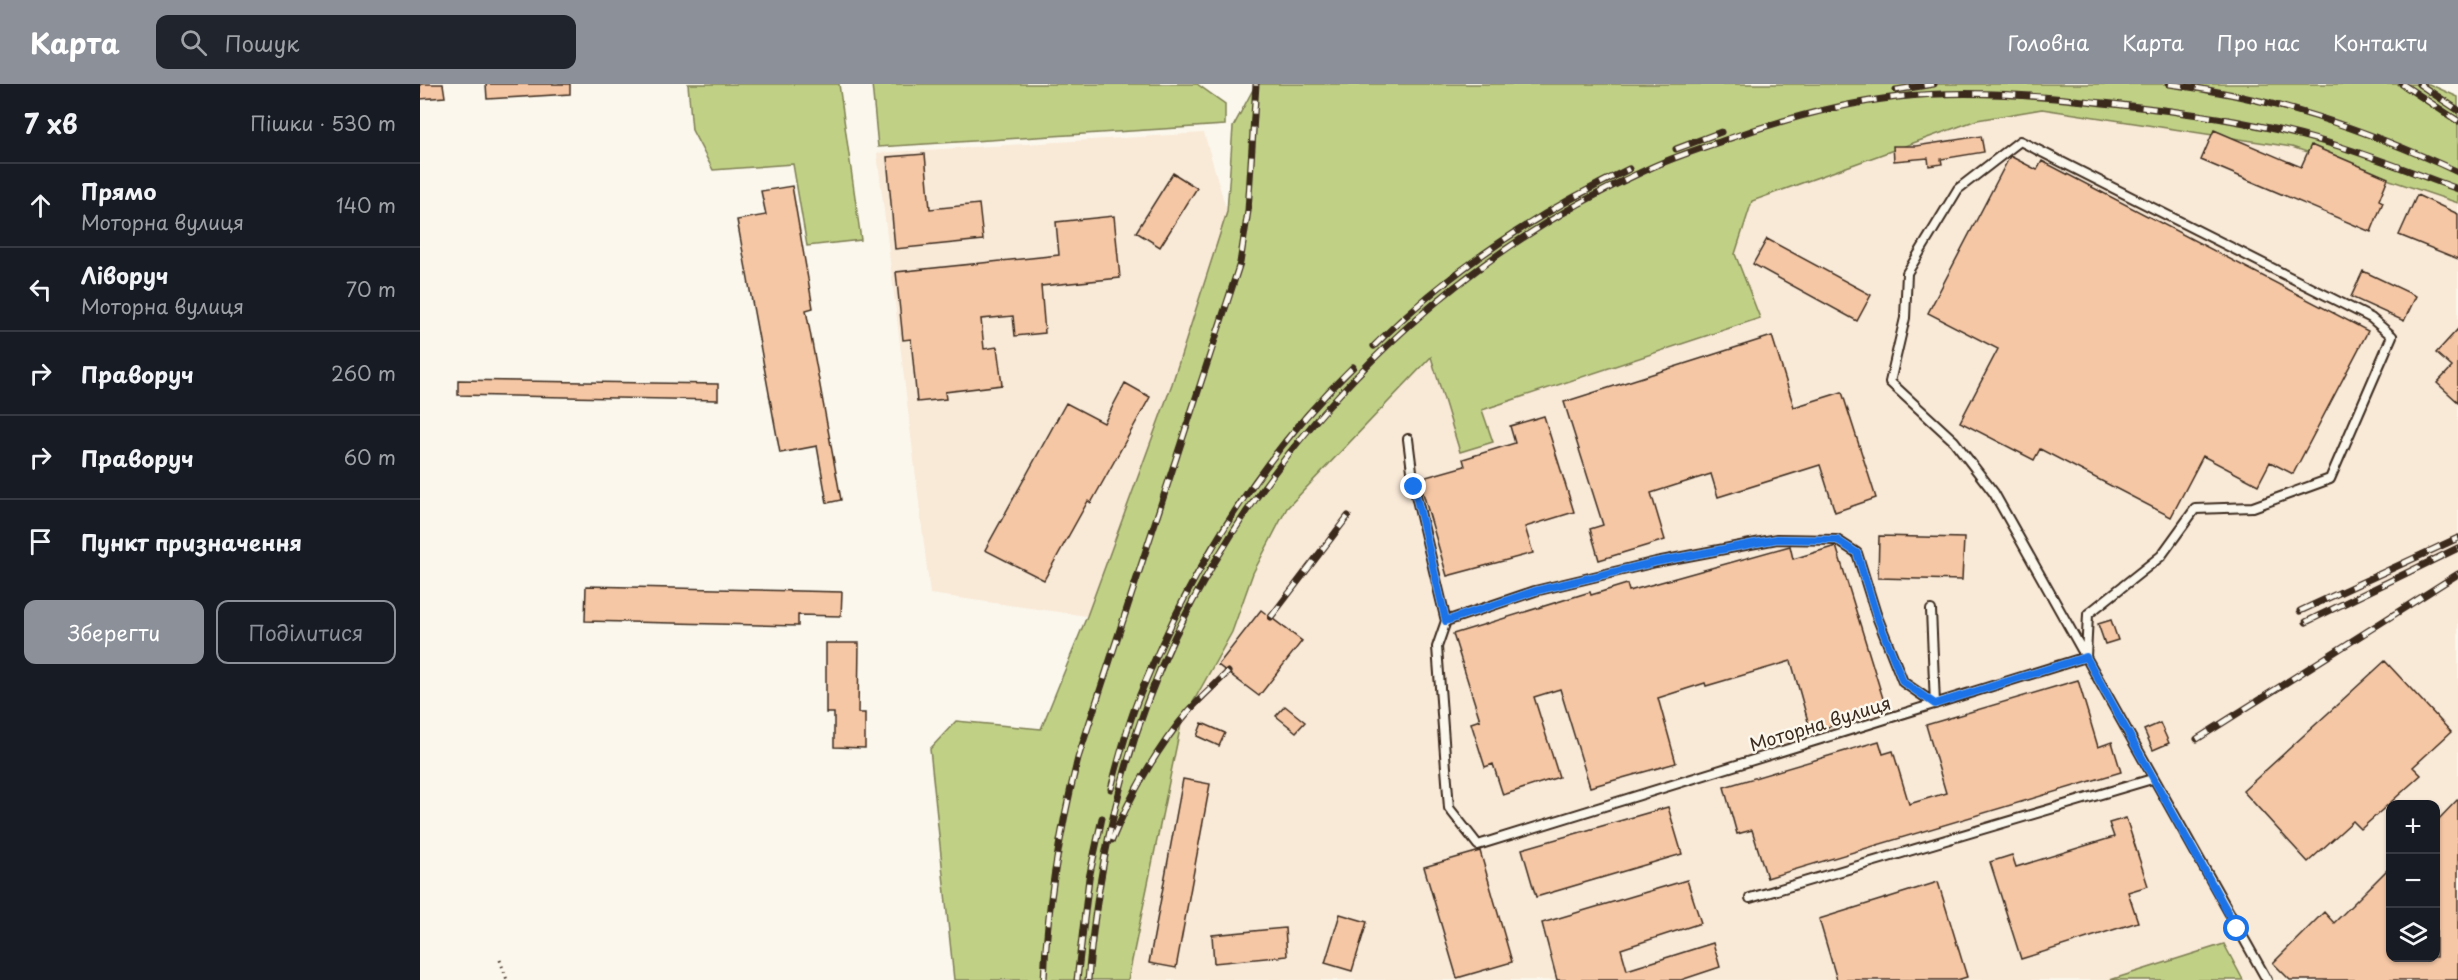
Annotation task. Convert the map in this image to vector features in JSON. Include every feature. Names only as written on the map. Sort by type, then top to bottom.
[{"type":"lane","points":[[2086,657],[2088,614],[2162,556],[2195,509],[2253,507],[2330,479],[2392,336],[2371,318],[2020,141],[1958,189],[1906,273],[1905,318],[1890,382],[1954,441],[1994,493],[2152,779],[2267,980]]},
{"type":"lane","points":[[1408,439],[1414,487],[1446,621],[1535,591],[1656,562],[1777,539],[1837,540],[1857,553],[1876,614],[1903,682],[1935,704]]},
{"type":"lane","points":[[1931,610],[1935,704]]},
{"type":"lane","name":"Моторна вулиця","points":[[1446,621],[1437,647],[1449,808],[1478,845],[2086,657]]},
{"type":"lane","points":[[1750,898],[2152,779]]},
{"type":"path","points":[[500,960],[507,980]]},
{"type":"shaded area","points":[[2042,109],[2292,147],[2458,203],[2458,980],[1128,980],[1181,724],[1232,632],[1253,573],[1287,508],[1431,357],[1460,452],[1493,442],[1482,410],[1759,319],[1735,254],[1752,201],[1977,120]]},
{"type":"shaded area","points":[[1204,133],[1227,212],[1172,384],[1087,616],[930,594],[877,153]]},
{"type":"green space","points":[[688,84],[839,84],[861,240],[807,246],[793,164],[713,170],[692,130]]},
{"type":"green space","points":[[872,84],[1197,84],[1225,104],[1225,125],[878,147]]},
{"type":"green space","points":[[1256,84],[2429,84],[2458,97],[2458,203],[2292,147],[2042,109],[1977,120],[1752,201],[1735,254],[1760,318],[1482,410],[1493,442],[1460,452],[1431,357],[1287,508],[1253,573],[1232,632],[1181,724],[1128,980],[954,980],[930,749],[956,721],[1041,729],[1087,616],[1172,384],[1227,212],[1233,127]]},
{"type":"green space","points":[[2224,944],[2243,980],[2110,980]]},
{"type":"building","points":[[420,84],[443,84],[445,97],[420,99]]},
{"type":"building","points":[[486,84],[570,84],[570,94],[487,99]]},
{"type":"building","points":[[2214,130],[2301,167],[2311,145],[2388,178],[2379,200],[2383,202],[2371,232],[2201,160]]},
{"type":"building","points":[[1981,136],[1984,152],[1941,159],[1942,164],[1929,166],[1928,158],[1894,161],[1893,146],[1916,146]]},
{"type":"building","points":[[925,154],[930,209],[979,204],[983,240],[895,249],[887,157]]},
{"type":"building","points":[[2010,156],[2037,170],[2042,161],[2368,331],[2293,474],[2270,462],[2258,485],[2203,456],[2171,517],[2040,449],[2034,460],[1960,422],[1998,349],[1928,313]]},
{"type":"building","points":[[1173,173],[1197,188],[1160,247],[1136,232]]},
{"type":"building","points":[[792,186],[813,308],[806,310],[841,500],[827,503],[817,446],[780,453],[737,220],[766,215],[761,191]]},
{"type":"building","points":[[2417,195],[2458,214],[2458,259],[2399,235]]},
{"type":"building","points":[[1114,216],[1120,278],[1041,286],[1045,333],[1015,336],[1013,316],[981,319],[984,349],[997,347],[1002,385],[945,392],[946,399],[917,402],[911,339],[903,340],[896,272],[1059,255],[1056,222]]},
{"type":"building","points":[[1767,239],[1871,295],[1857,321],[1753,264]]},
{"type":"building","points":[[2363,271],[2416,296],[2404,321],[2351,297]]},
{"type":"building","points":[[2458,329],[2458,402],[2437,383],[2452,367],[2436,353]]},
{"type":"building","points":[[1772,336],[1794,407],[1842,392],[1876,498],[1835,512],[1820,465],[1718,497],[1711,474],[1651,493],[1665,540],[1599,560],[1590,529],[1603,525],[1564,402]]},
{"type":"building","points":[[458,380],[718,384],[718,400],[458,395]]},
{"type":"building","points":[[1125,383],[1150,397],[1091,503],[1088,501],[1044,580],[985,550],[1066,403],[1104,423]]},
{"type":"building","points":[[1544,416],[1574,512],[1525,527],[1533,553],[1447,576],[1419,479],[1465,466],[1463,459],[1515,443],[1510,426]]},
{"type":"building","points":[[1879,536],[1964,538],[1962,580],[1878,578]]},
{"type":"building","points":[[1790,546],[1793,559],[1836,546],[1885,705],[1837,720],[1838,724],[1811,732],[1791,661],[1706,686],[1705,683],[1658,698],[1676,763],[1590,787],[1560,689],[1534,697],[1559,777],[1503,795],[1493,764],[1485,767],[1471,723],[1480,720],[1453,634],[1590,592],[1591,595],[1627,584],[1629,591]]},
{"type":"building","points":[[586,586],[842,592],[841,616],[798,615],[798,626],[585,621]]},
{"type":"building","points":[[1261,610],[1302,641],[1259,696],[1218,665]]},
{"type":"building","points":[[2111,620],[2118,640],[2105,644],[2098,624]]},
{"type":"building","points":[[826,643],[859,643],[858,713],[865,713],[865,748],[834,747],[834,713],[826,713]]},
{"type":"building","points":[[2385,661],[2451,732],[2413,767],[2421,775],[2393,800],[2386,800],[2386,806],[2361,829],[2353,821],[2308,862],[2243,791]]},
{"type":"building","points":[[2078,680],[2098,747],[2112,742],[2121,772],[1767,878],[1752,830],[1737,834],[1724,787],[1879,741],[1883,754],[1893,751],[1909,804],[1946,793],[1926,725]]},
{"type":"building","points":[[1285,706],[1305,722],[1296,732],[1276,716]]},
{"type":"building","points":[[1202,723],[1225,733],[1219,746],[1197,736]]},
{"type":"building","points":[[2160,723],[2169,743],[2153,750],[2144,730]]},
{"type":"building","points":[[1183,779],[1210,784],[1176,968],[1149,963]]},
{"type":"building","points":[[2458,799],[2458,980],[2290,980],[2273,963],[2324,912],[2334,923],[2386,871],[2386,962],[2440,962],[2440,818]]},
{"type":"building","points":[[1668,807],[1682,854],[1536,897],[1522,849]]},
{"type":"building","points":[[2126,818],[2148,886],[2128,892],[2138,922],[2021,959],[1990,862],[2012,855],[2016,867],[2114,837],[2109,823]]},
{"type":"building","points":[[1480,851],[1512,962],[1457,978],[1424,867]]},
{"type":"building","points":[[1687,880],[1701,923],[1621,949],[1627,970],[1713,943],[1720,967],[1681,980],[1557,980],[1542,923]]},
{"type":"building","points":[[1938,882],[1967,977],[1957,980],[1837,980],[1819,919]]},
{"type":"building","points":[[1340,914],[1367,922],[1352,971],[1325,963]]},
{"type":"building","points":[[1285,928],[1287,956],[1214,963],[1212,935]]},
{"type":"railway","points":[[1044,980],[1055,868],[1078,758],[1240,263],[1248,211],[1256,84]]},
{"type":"railway","points":[[1896,90],[1934,84]]},
{"type":"railway","points":[[2169,84],[2281,106],[2388,142],[2458,172]]},
{"type":"railway","points":[[2402,84],[2458,121]]},
{"type":"railway","points":[[2419,84],[2458,110]]},
{"type":"railway","points":[[1088,980],[1106,848],[1128,761],[1157,677],[1175,636],[1215,562],[1261,491],[1313,424],[1370,362],[1433,305],[1500,253],[1571,208],[1665,162],[1767,126],[1854,104],[1898,97],[1952,94],[2006,94],[2086,101],[2167,110],[2247,123],[2342,147],[2458,189]]},
{"type":"railway","points":[[1676,149],[1721,132]]},
{"type":"railway","points":[[1374,346],[1402,319],[1462,269],[1560,205],[1629,169]]},
{"type":"railway","points":[[1111,789],[1139,697],[1158,652],[1203,564],[1256,480],[1286,440],[1353,367]]},
{"type":"railway","points":[[1271,617],[1348,516]]},
{"type":"railway","points":[[2300,611],[2458,538]]},
{"type":"railway","points":[[2306,622],[2458,548]]},
{"type":"railway","points":[[2197,739],[2458,574]]},
{"type":"railway","points":[[1112,840],[1127,806],[1166,741],[1193,707],[1228,672]]},
{"type":"railway","points":[[1077,980],[1089,878],[1102,818]]},
{"type":"route","points":[[1414,487],[1446,621],[1535,591],[1656,562],[1777,539],[1837,540],[1857,553],[1876,614],[1903,682],[1935,704],[2086,657],[2237,929]]}]
